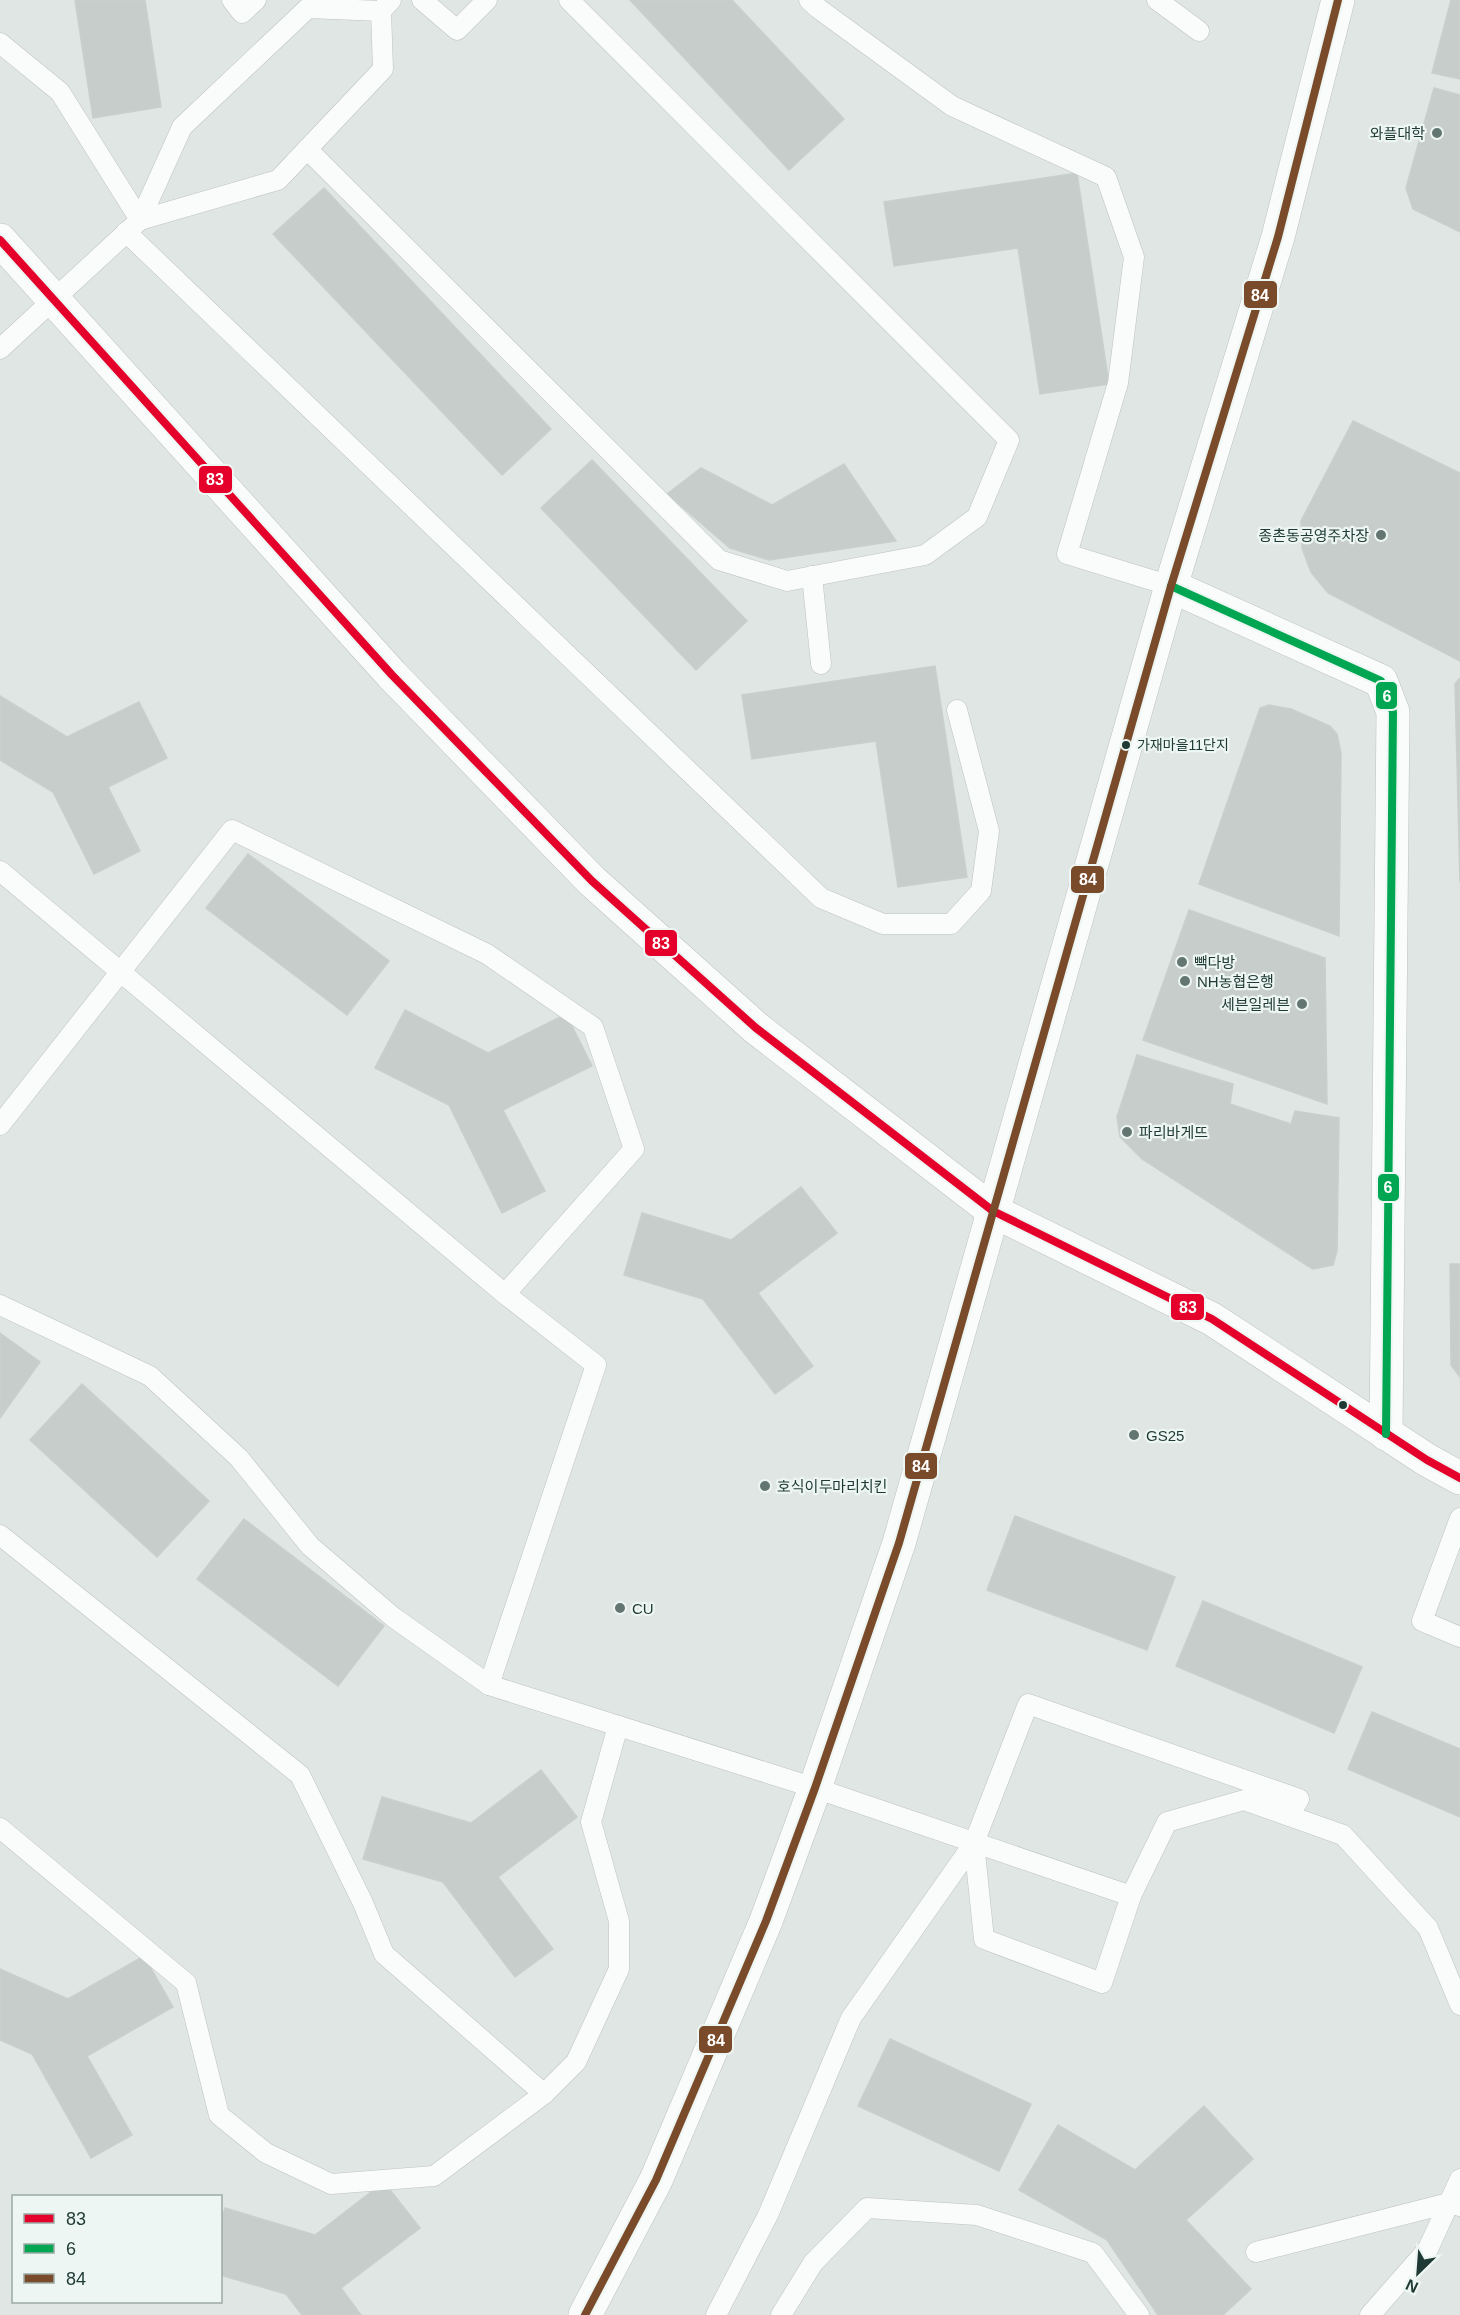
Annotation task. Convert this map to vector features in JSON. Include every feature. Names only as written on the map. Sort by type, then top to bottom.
[{"type":"street","points":[[585,2315],[656,2180],[766,1921],[815,1788],[899,1543],[1171,586],[1278,237],[1338,0]]},
{"type":"street","points":[[0,240],[392,675],[592,881],[756,1028],[993,1211],[1212,1319],[1386,1434],[1460,1478]]},
{"type":"street","points":[[1171,586],[1382,681],[1393,712],[1386,1434]]},
{"type":"lane","points":[[232,0],[243,13],[256,0]]},
{"type":"lane","points":[[422,0],[457,30],[487,0]]},
{"type":"lane","points":[[307,149],[719,560],[787,581],[925,555],[976,517],[1009,440],[568,0]]},
{"type":"lane","points":[[810,0],[819,9],[952,106],[1106,177],[1134,256],[1118,383],[1067,554],[1171,586]]},
{"type":"lane","points":[[1157,0],[1199,31]]},
{"type":"lane","points":[[0,349],[133,226],[182,127],[308,8],[386,6],[383,69],[278,180],[133,226]]},
{"type":"lane","points":[[0,43],[60,92],[133,226],[821,898],[883,924],[951,924],[981,891],[989,831],[957,710]]},
{"type":"lane","points":[[812,576],[820,664]]},
{"type":"lane","points":[[0,1125],[232,830],[487,954],[593,1027],[634,1149],[505,1294]]},
{"type":"lane","points":[[0,871],[505,1294],[596,1365],[489,1684]]},
{"type":"lane","points":[[0,1305],[150,1376],[239,1458],[310,1546],[393,1617],[489,1684],[815,1788],[1131,1896]]},
{"type":"lane","points":[[1460,1518],[1422,1621],[1460,1637]]},
{"type":"lane","points":[[0,1535],[300,1775],[363,1903],[384,1954],[544,2094]]},
{"type":"lane","points":[[716,2315],[768,2215],[851,2018],[974,1843],[1028,1704],[1299,1799],[1289,1816]]},
{"type":"lane","points":[[0,1828],[186,1983],[219,2115],[266,2153],[331,2184],[434,2176],[544,2094],[576,2062],[620,1969],[619,1921],[591,1822],[618,1726]]},
{"type":"lane","points":[[974,1843],[984,1939],[1102,1983],[1131,1896],[1167,1822],[1244,1800],[1343,1834],[1428,1928],[1451,1962],[1460,2005]]},
{"type":"lane","points":[[1370,2315],[1428,2249],[1454,2205],[1460,2179]]},
{"type":"lane","points":[[1256,2252],[1454,2205]]},
{"type":"lane","points":[[781,2315],[813,2262],[867,2208],[977,2215],[1093,2253],[1139,2315]]},
{"type":"building","points":[[75,0],[145,0],[161,107],[93,118]]},
{"type":"building","points":[[630,0],[732,0],[844,119],[789,170]]},
{"type":"building","points":[[1451,0],[1460,0],[1460,79],[1432,73]]},
{"type":"building","points":[[1434,88],[1460,95],[1460,232],[1413,209],[1406,188]]},
{"type":"building","points":[[1077,173],[1109,384],[1040,394],[1018,248],[894,266],[884,202]]},
{"type":"building","points":[[324,188],[551,429],[502,475],[273,234]]},
{"type":"building","name":"종촌동공영주차장","points":[[1353,421],[1460,473],[1460,661],[1328,593],[1311,572],[1302,548],[1301,521]]},
{"type":"building","points":[[592,460],[747,621],[696,670],[541,508]]},
{"type":"building","points":[[844,464],[896,541],[769,560],[730,548],[667,494],[701,468],[772,505]]},
{"type":"building","points":[[935,666],[967,877],[898,887],[876,741],[752,759],[742,695]]},
{"type":"building","points":[[1460,679],[1460,882],[1455,684]]},
{"type":"building","points":[[0,696],[67,737],[139,702],[167,758],[108,787],[140,851],[94,874],[53,792],[0,760]]},
{"type":"building","points":[[1269,705],[1291,709],[1330,726],[1337,734],[1341,753],[1339,936],[1199,884],[1260,708]]},
{"type":"building","points":[[248,854],[389,961],[347,1015],[206,908]]},
{"type":"building","points":[[1189,910],[1325,958],[1327,1104],[1143,1040]]},
{"type":"building","points":[[405,1010],[488,1053],[566,1014],[592,1066],[503,1110],[545,1191],[502,1213],[449,1105],[375,1068]]},
{"type":"building","points":[[1137,1055],[1233,1084],[1230,1104],[1291,1124],[1295,1111],[1339,1118],[1337,1251],[1333,1265],[1313,1269],[1308,1266],[1142,1159],[1120,1137],[1117,1117]]},
{"type":"building","points":[[801,1187],[837,1233],[758,1293],[813,1366],[775,1394],[703,1299],[624,1275],[642,1213],[731,1240]]},
{"type":"building","points":[[1450,1264],[1460,1264],[1460,1377],[1451,1365]]},
{"type":"building","points":[[0,1333],[40,1362],[0,1418]]},
{"type":"building","points":[[82,1384],[209,1501],[157,1557],[30,1440]]},
{"type":"building","points":[[1015,1516],[1175,1577],[1147,1650],[987,1590]]},
{"type":"building","points":[[244,1519],[384,1626],[338,1686],[197,1579]]},
{"type":"building","points":[[1203,1601],[1362,1667],[1334,1733],[1176,1666]]},
{"type":"building","points":[[1372,1712],[1460,1749],[1460,1817],[1348,1769]]},
{"type":"building","points":[[541,1770],[577,1817],[498,1877],[553,1949],[515,1977],[443,1882],[363,1859],[382,1797],[471,1823]]},
{"type":"building","points":[[144,1956],[173,2007],[87,2056],[132,2135],[91,2158],[32,2054],[0,2040],[0,1969],[68,1999]]},
{"type":"building","points":[[890,2039],[1031,2104],[999,2171],[858,2106]]},
{"type":"building","points":[[1204,2106],[1253,2159],[1186,2220],[1251,2289],[1223,2315],[1158,2315],[1107,2240],[1019,2190],[1058,2125],[1135,2170]]},
{"type":"building","points":[[384,2182],[420,2228],[341,2288],[361,2315],[302,2315],[286,2294],[222,2276],[222,2218],[225,2208],[315,2235]]},
{"type":"transit line","name":"84","points":[[585,2315],[656,2180],[766,1921],[815,1788],[899,1543],[1171,586],[1278,237],[1338,0]]},
{"type":"transit line","name":"83","points":[[0,240],[392,675],[592,881],[756,1028],[993,1211],[1212,1319],[1427,1460],[1460,1478]]},
{"type":"transit line","name":"6","points":[[1171,586],[1381,681],[1393,712],[1386,1434]]},
{"type":"place","name":"와플대학","points":[[1437,133]]},
{"type":"place","name":"종촌동공영주차장","points":[[1381,535]]},
{"type":"place","name":"가재마을11단지","points":[[1126,745]]},
{"type":"place","name":"빽다방","points":[[1182,962]]},
{"type":"place","name":"NH농협은행","points":[[1185,981]]},
{"type":"place","name":"세븐일레븐","points":[[1302,1004]]},
{"type":"place","name":"파리바게뜨","points":[[1127,1132]]},
{"type":"place","name":"GS25","points":[[1134,1435]]},
{"type":"place","name":"호식이두마리치킨","points":[[765,1486]]},
{"type":"place","name":"CU","points":[[620,1608]]}]
